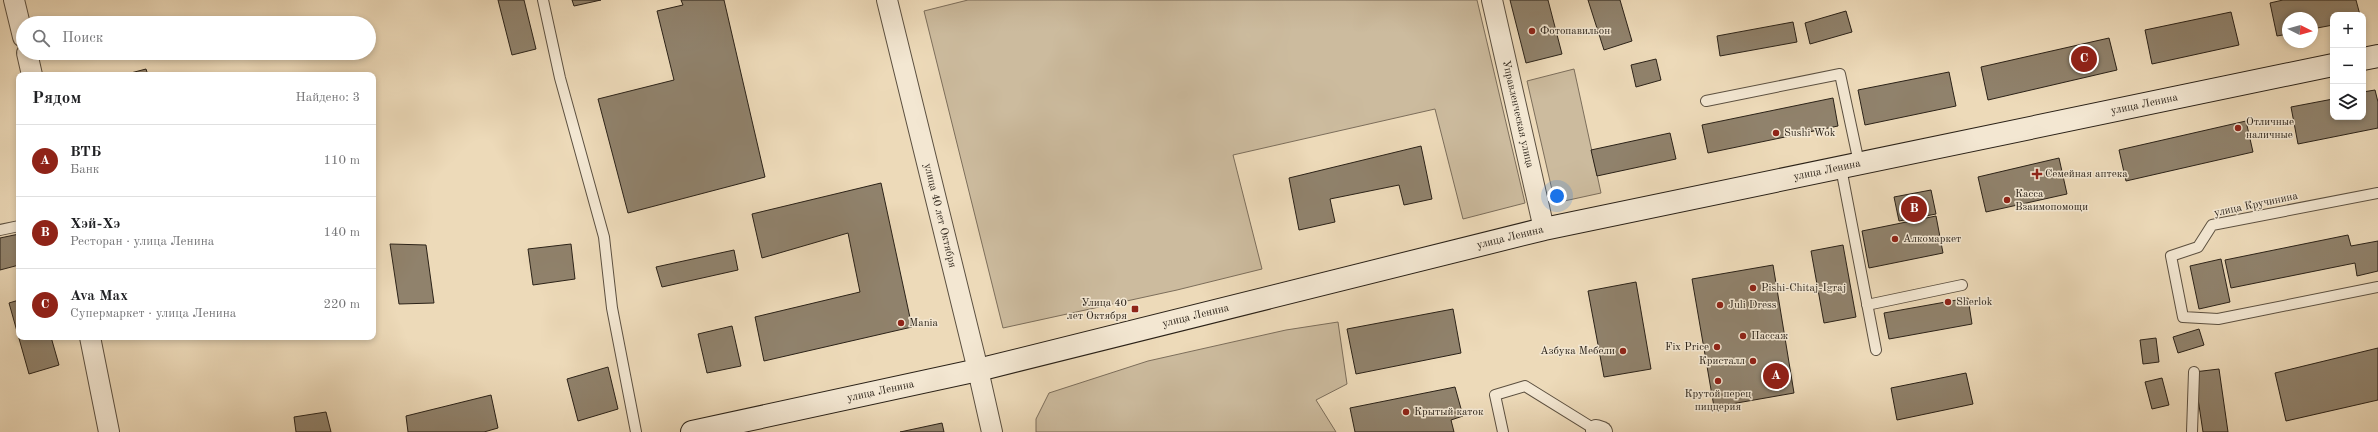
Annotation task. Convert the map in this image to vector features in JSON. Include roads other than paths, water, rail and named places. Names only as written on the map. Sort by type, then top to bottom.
[{"type":"main road","points":[[2366,58],[2378,56]]},
{"type":"main road","name":"улица Ленина","points":[[692,432],[978,370],[1544,229],[2330,66]]},
{"type":"street","points":[[14,0],[18,16]]},
{"type":"street","name":"улица 40 лет Октября","points":[[887,0],[992,432]]},
{"type":"street","name":"Управленческая улица","points":[[1492,0],[1544,229]]},
{"type":"street","points":[[29,60],[31,72]]},
{"type":"street","points":[[91,340],[109,432]]},
{"type":"lane","points":[[543,0],[560,78],[604,237],[612,308],[636,432]]},
{"type":"lane","points":[[1706,101],[1840,74],[1867,305],[1876,350]]},
{"type":"lane","name":"улица Кручинина","points":[[2378,193],[2212,226],[2198,247],[2170,256],[2183,317],[2218,319],[2378,287]]},
{"type":"lane","points":[[0,230],[16,227]]},
{"type":"lane","points":[[1867,305],[1962,285]]},
{"type":"lane","points":[[2192,432],[2194,372]]},
{"type":"lane","points":[[1503,432],[1495,395],[1526,386],[1599,431]]},
{"type":"place","name":"Фотопавильон","points":[[1532,31]]},
{"type":"place","name":"Ava Max","points":[[2084,59]]},
{"type":"place","name":"Отличные наличные","points":[[2238,128]]},
{"type":"place","name":"Sushi Wok","points":[[1776,133]]},
{"type":"place","name":"Семейная аптека","points":[[2037,174]]},
{"type":"place","name":"Касса Взаимопомощи","points":[[2007,200]]},
{"type":"place","name":"Хэй-Хэ","points":[[1914,209]]},
{"type":"place","name":"Алкомаркет","points":[[1895,239]]},
{"type":"place","name":"Pishi-Chitaj-Igraj","points":[[1753,288]]},
{"type":"place","name":"Sherlok","points":[[1948,302]]},
{"type":"place","name":"Juli Dress","points":[[1720,305]]},
{"type":"place","name":"Улица 40 лет Октября","points":[[1135,309]]},
{"type":"place","name":"Mania","points":[[901,323]]},
{"type":"place","name":"Пассаж","points":[[1743,336]]},
{"type":"place","name":"Fix Price","points":[[1717,347]]},
{"type":"place","name":"Азбука Мебели","points":[[1623,351]]},
{"type":"place","name":"Кристалл","points":[[1753,361]]},
{"type":"place","name":"ВТБ","points":[[1776,376]]},
{"type":"place","name":"Крутой перец пиццерия","points":[[1718,381]]},
{"type":"place","name":"Крытый каток","points":[[1406,412]]}]
